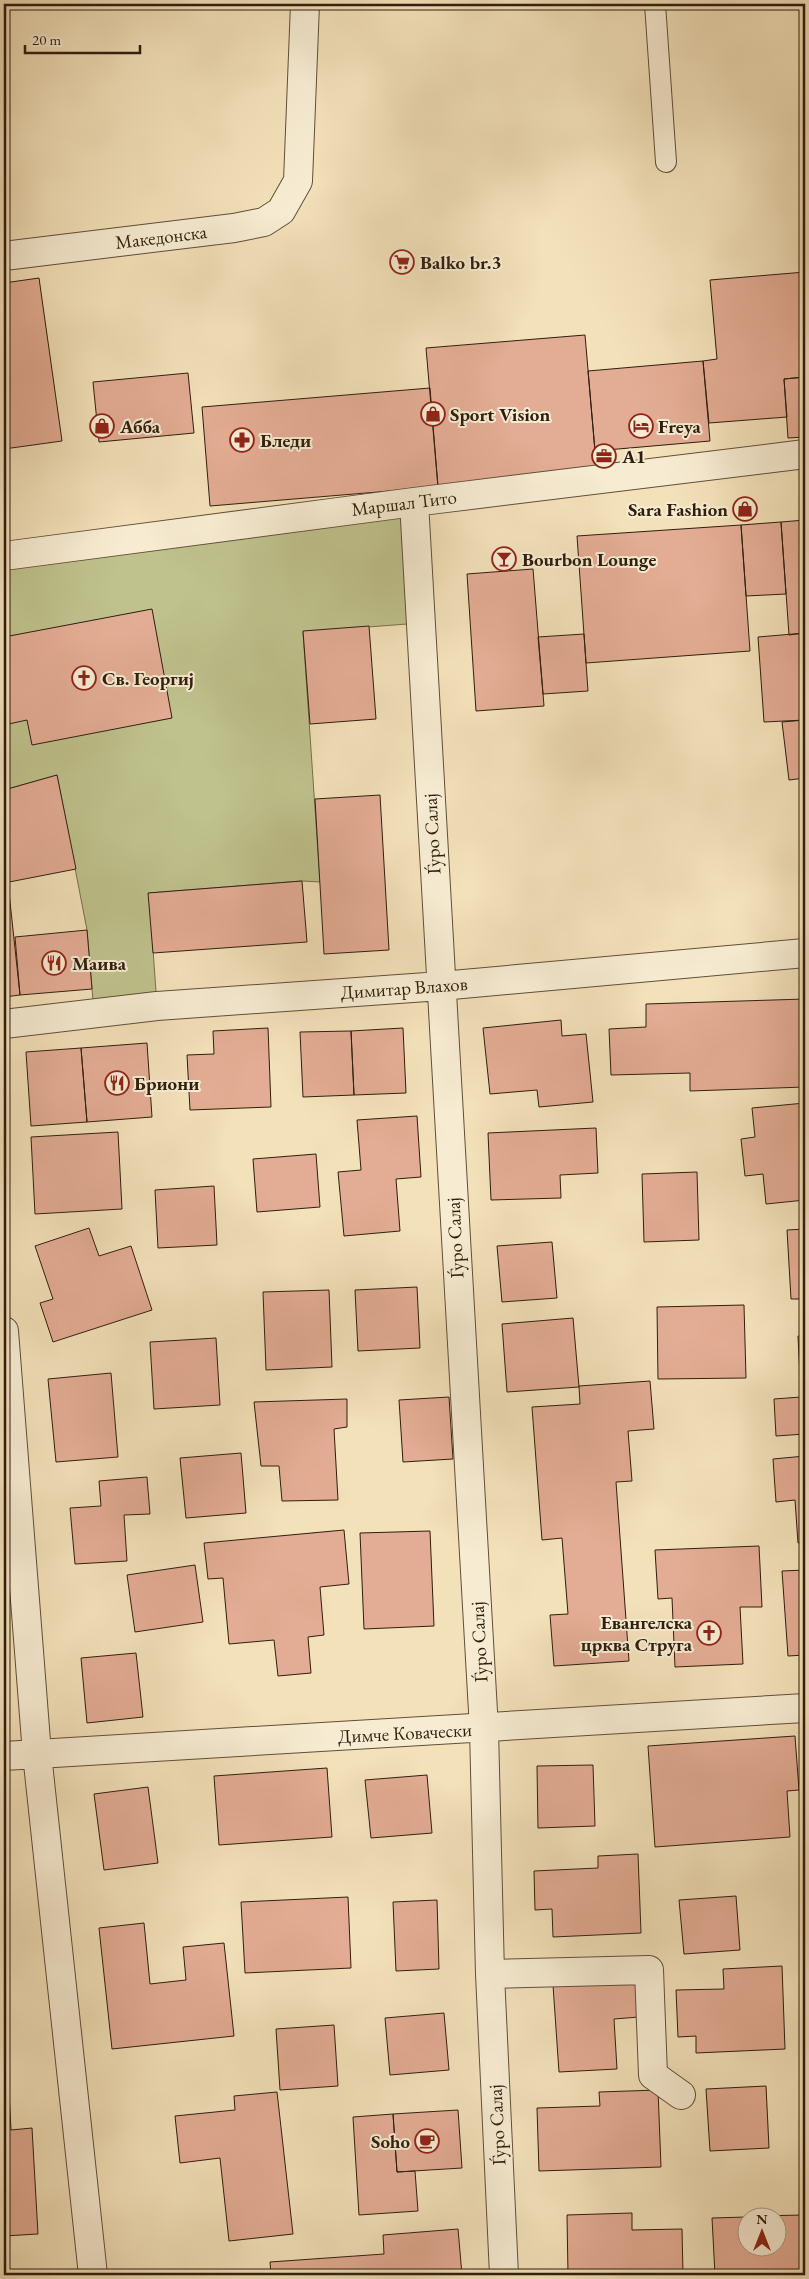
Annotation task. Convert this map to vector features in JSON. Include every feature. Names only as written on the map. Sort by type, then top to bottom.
[{"type":"street","name":"Македонска","points":[[4,256],[234,228],[264,222],[281,210],[298,180],[305,4]]},
{"type":"street","name":"Маршал Тито","points":[[4,556],[414,502],[805,454]]},
{"type":"street","name":"Ѓуро Салај","points":[[414,502],[484,1729],[490,1974],[504,2275]]},
{"type":"street","name":"Димитар Влахов","points":[[4,1024],[157,1006],[441,986],[805,953]]},
{"type":"street","points":[[4,1331],[37,1754],[93,2275]]},
{"type":"street","name":"Димче Ковачески","points":[[4,1756],[484,1729],[805,1708]]},
{"type":"street","points":[[490,1974],[649,1970],[653,2075],[681,2095]]},
{"type":"lane","points":[[655,4],[666,162]]},
{"type":"green space","points":[[414,502],[420,623],[303,632],[320,882],[302,881],[149,893],[157,1006],[94,1012],[87,930],[57,775],[4,790],[4,556]]},
{"type":"building","points":[[805,272],[805,377],[784,379],[787,417],[709,423],[703,361],[717,359],[710,280]]},
{"type":"building","points":[[39,278],[62,441],[4,449],[4,283]]},
{"type":"building","points":[[585,335],[597,474],[438,487],[426,348]]},
{"type":"building","points":[[703,361],[710,441],[595,451],[588,371]]},
{"type":"building","points":[[188,373],[194,433],[99,442],[93,382]]},
{"type":"building","points":[[805,377],[805,437],[788,438],[784,379]]},
{"type":"building","points":[[430,388],[438,487],[210,506],[202,407]]},
{"type":"building","points":[[805,520],[805,633],[789,635],[781,522]]},
{"type":"building","points":[[781,522],[786,594],[746,596],[741,525]]},
{"type":"building","points":[[741,525],[750,651],[586,663],[577,536]]},
{"type":"building","points":[[533,569],[544,706],[476,711],[467,574]]},
{"type":"building","name":"Св. Георгиј","points":[[152,609],[172,718],[32,745],[27,720],[4,725],[4,637]]},
{"type":"building","points":[[369,626],[376,719],[310,724],[303,631]]},
{"type":"building","points":[[805,633],[805,720],[764,722],[758,637]]},
{"type":"building","points":[[584,634],[588,691],[543,694],[538,637]]},
{"type":"building","points":[[805,720],[805,778],[789,780],[782,722]]},
{"type":"building","points":[[57,775],[76,869],[4,883],[4,790]]},
{"type":"building","points":[[380,795],[389,950],[324,954],[315,799]]},
{"type":"building","points":[[302,881],[307,942],[153,953],[148,893]]},
{"type":"building","points":[[4,883],[8,883],[20,995],[4,997]]},
{"type":"building","name":"Маива","points":[[87,930],[92,989],[20,995],[15,937]]},
{"type":"building","points":[[805,999],[805,1087],[690,1091],[690,1073],[611,1075],[609,1029],[646,1027],[646,1004]]},
{"type":"building","points":[[561,1020],[562,1036],[586,1034],[593,1102],[539,1107],[537,1090],[490,1094],[483,1028]]},
{"type":"building","points":[[268,1028],[271,1107],[190,1110],[187,1055],[214,1054],[213,1031]]},
{"type":"building","points":[[403,1028],[406,1093],[354,1095],[351,1031]]},
{"type":"building","points":[[351,1031],[354,1095],[303,1097],[300,1032]]},
{"type":"building","name":"Бриони","points":[[147,1043],[152,1117],[87,1122],[81,1048]]},
{"type":"building","points":[[81,1048],[87,1122],[31,1126],[26,1052]]},
{"type":"building","points":[[805,1103],[805,1200],[766,1204],[763,1174],[745,1176],[741,1139],[755,1137],[752,1108]]},
{"type":"building","points":[[417,1116],[421,1177],[396,1179],[400,1231],[344,1236],[338,1172],[361,1170],[357,1120]]},
{"type":"building","points":[[596,1128],[598,1173],[560,1175],[561,1198],[491,1200],[488,1133]]},
{"type":"building","points":[[118,1132],[122,1209],[35,1214],[31,1137]]},
{"type":"building","points":[[316,1154],[320,1207],[257,1212],[253,1159]]},
{"type":"building","points":[[697,1172],[699,1240],[644,1242],[642,1174]]},
{"type":"building","points":[[214,1186],[217,1245],[158,1248],[155,1190]]},
{"type":"building","points":[[89,1228],[99,1256],[131,1246],[152,1310],[53,1342],[40,1303],[53,1299],[35,1246]]},
{"type":"building","points":[[805,1229],[805,1299],[791,1299],[787,1230]]},
{"type":"building","points":[[552,1242],[557,1298],[502,1302],[497,1246]]},
{"type":"building","points":[[417,1287],[420,1348],[358,1351],[355,1290]]},
{"type":"building","points":[[329,1290],[332,1367],[266,1370],[263,1292]]},
{"type":"building","points":[[744,1305],[746,1378],[658,1379],[657,1307]]},
{"type":"building","points":[[573,1318],[579,1387],[507,1392],[502,1324]]},
{"type":"building","points":[[798,1336],[805,1336],[805,1434],[776,1436],[774,1399],[801,1397]]},
{"type":"building","points":[[216,1338],[220,1405],[154,1409],[150,1342]]},
{"type":"building","points":[[111,1373],[118,1457],[56,1462],[48,1379]]},
{"type":"building","points":[[650,1381],[654,1429],[628,1431],[632,1481],[616,1482],[629,1661],[554,1666],[550,1615],[568,1614],[562,1538],[542,1540],[532,1407],[580,1404],[579,1386]]},
{"type":"building","points":[[449,1397],[453,1459],[403,1462],[399,1400]]},
{"type":"building","points":[[347,1399],[347,1427],[334,1429],[338,1500],[282,1501],[279,1466],[261,1466],[254,1402]]},
{"type":"building","points":[[241,1453],[246,1513],[186,1518],[180,1458]]},
{"type":"building","points":[[805,1456],[805,1542],[798,1543],[795,1500],[776,1502],[773,1459]]},
{"type":"building","points":[[147,1477],[150,1514],[124,1515],[127,1561],[75,1564],[70,1508],[101,1506],[99,1481]]},
{"type":"building","points":[[4,1494],[8,1559],[4,1560]]},
{"type":"building","points":[[344,1530],[349,1584],[320,1587],[324,1635],[308,1637],[311,1673],[278,1676],[274,1640],[229,1644],[223,1578],[208,1579],[204,1543]]},
{"type":"building","points":[[430,1531],[434,1626],[364,1629],[360,1533]]},
{"type":"building","points":[[759,1546],[762,1607],[740,1607],[743,1664],[675,1667],[672,1598],[658,1599],[655,1550]]},
{"type":"building","points":[[195,1565],[203,1622],[135,1632],[127,1575]]},
{"type":"building","points":[[805,1570],[805,1655],[788,1656],[782,1571]]},
{"type":"building","points":[[136,1653],[143,1717],[87,1723],[81,1658]]},
{"type":"building","points":[[795,1736],[799,1790],[787,1791],[790,1837],[655,1847],[648,1746]]},
{"type":"building","points":[[593,1765],[595,1826],[538,1828],[537,1766]]},
{"type":"building","points":[[327,1768],[332,1837],[219,1845],[214,1776]]},
{"type":"building","points":[[427,1775],[432,1833],[371,1838],[365,1780]]},
{"type":"building","points":[[148,1787],[158,1863],[104,1870],[94,1794]]},
{"type":"building","points":[[638,1854],[641,1933],[553,1937],[552,1909],[535,1910],[534,1871],[598,1868],[598,1856]]},
{"type":"building","points":[[736,1896],[740,1950],[684,1954],[679,1900]]},
{"type":"building","points":[[348,1897],[351,1968],[245,1973],[241,1902]]},
{"type":"building","points":[[437,1900],[439,1969],[396,1971],[393,1902]]},
{"type":"building","points":[[144,1923],[150,1984],[186,1980],[183,1947],[224,1943],[234,2036],[112,2049],[99,1928]]},
{"type":"building","points":[[782,1966],[785,2049],[696,2053],[696,2036],[678,2037],[676,1990],[724,1989],[723,1969]]},
{"type":"building","points":[[637,1980],[639,2017],[614,2019],[617,2069],[559,2072],[553,1985]]},
{"type":"building","points":[[444,2013],[449,2070],[390,2075],[385,2018]]},
{"type":"building","points":[[334,2025],[338,2086],[280,2090],[276,2029]]},
{"type":"building","points":[[4,2035],[6,2035],[11,2130],[32,2128],[38,2234],[4,2236]]},
{"type":"building","points":[[766,2086],[769,2148],[710,2151],[706,2089]]},
{"type":"building","points":[[658,2090],[661,2167],[539,2171],[537,2108],[600,2106],[599,2092]]},
{"type":"building","points":[[277,2092],[293,2234],[229,2241],[220,2158],[180,2163],[175,2116],[235,2110],[234,2096]]},
{"type":"building","name":"Soho","points":[[458,2110],[462,2168],[397,2172],[393,2114]]},
{"type":"building","points":[[393,2114],[397,2172],[415,2171],[418,2211],[359,2215],[353,2117]]},
{"type":"building","points":[[632,2213],[632,2230],[682,2229],[683,2275],[568,2275],[567,2215]]},
{"type":"building","points":[[786,2215],[803,2215],[805,2275],[715,2275],[712,2218],[736,2217],[736,2256],[786,2256]]},
{"type":"building","points":[[458,2229],[462,2275],[271,2275],[270,2262],[384,2254],[383,2235]]},
{"type":"place","name":"Balko br.3","points":[[402,262]]},
{"type":"place","name":"Sport Vision","points":[[433,414]]},
{"type":"place","name":"Абба","points":[[102,426]]},
{"type":"place","name":"Freya","points":[[641,426]]},
{"type":"place","name":"Бледи","points":[[242,440]]},
{"type":"place","name":"A1","points":[[604,456]]},
{"type":"place","name":"Sara Fashion","points":[[745,509]]},
{"type":"place","name":"Bourbon Lounge","points":[[504,559]]},
{"type":"place","name":"Св. Георгиј","points":[[84,678]]},
{"type":"place","name":"Маива","points":[[54,963]]},
{"type":"place","name":"Бриони","points":[[117,1083]]},
{"type":"place","name":"Евангелска црква Струга","points":[[709,1633]]},
{"type":"place","name":"Soho","points":[[427,2141]]}]
